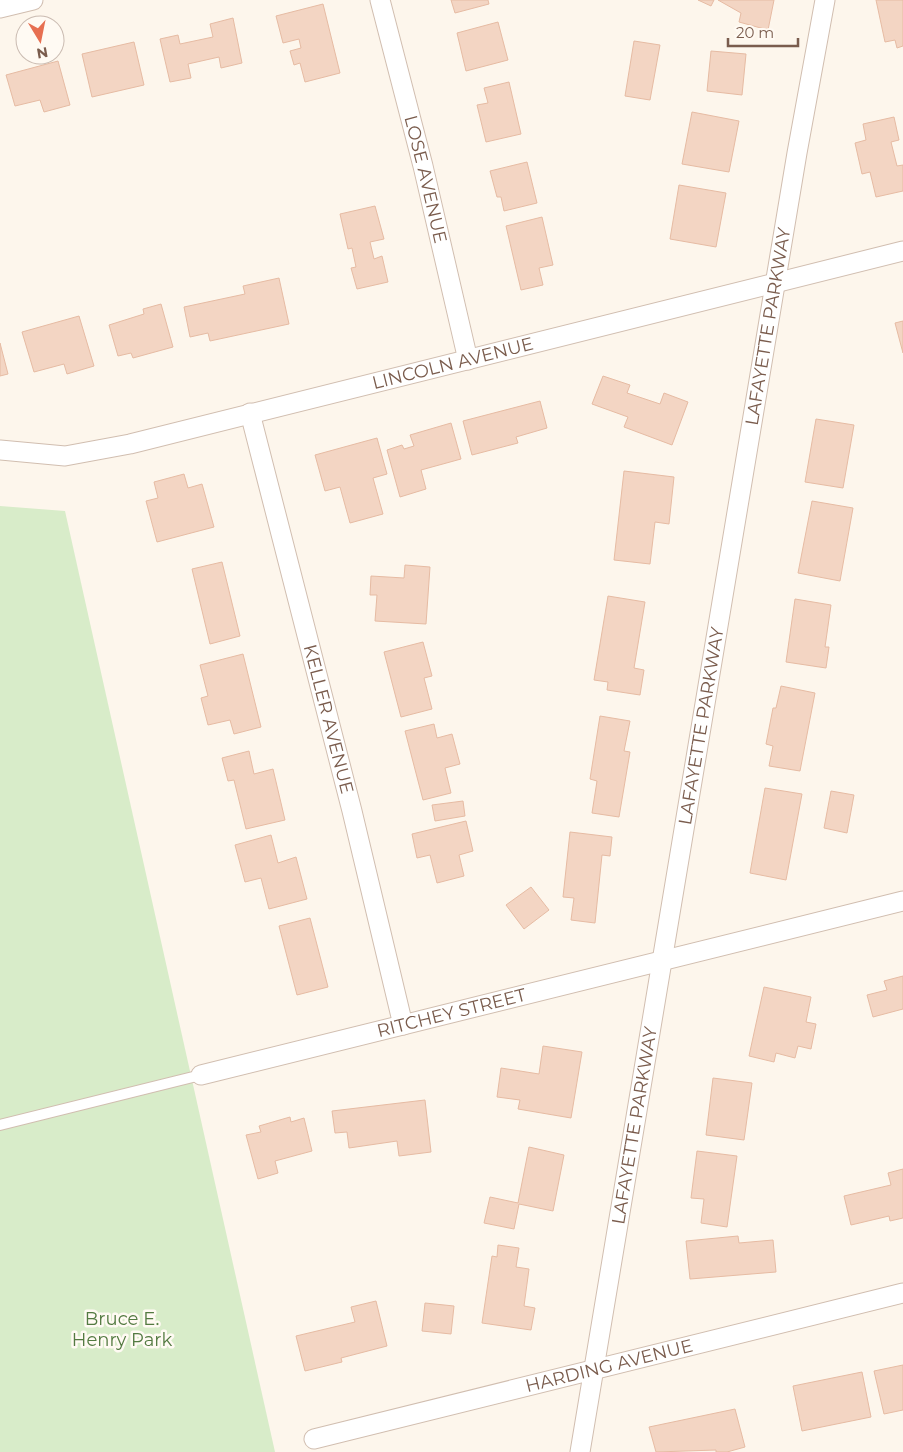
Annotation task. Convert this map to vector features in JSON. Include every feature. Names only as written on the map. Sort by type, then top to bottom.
[{"type":"street","points":[[0,8],[33,0]]},
{"type":"street","name":"LOSE AVENUE","points":[[380,0],[423,166],[468,360]]},
{"type":"street","name":"LAFAYETTE PARKWAY","points":[[580,1452],[775,285],[825,0]]},
{"type":"street","name":"LINCOLN AVENUE","points":[[0,450],[65,456],[130,444],[903,252]]},
{"type":"street","name":"KELLER AVENUE","points":[[250,413],[352,811],[403,1025]]},
{"type":"street","name":"RITCHEY STREET","points":[[201,1075],[903,901]]},
{"type":"street","name":"HARDING AVENUE","points":[[314,1439],[903,1293]]},
{"type":"lane","name":"RITCHEY STREET","points":[[0,1126],[201,1075]]},
{"type":"green space","name":"Bruce E. Henry Park","points":[[0,506],[65,511],[275,1452],[0,1452]]},
{"type":"building","points":[[451,0],[488,0],[489,4],[455,13]]},
{"type":"building","points":[[698,0],[714,0],[711,6]]},
{"type":"building","points":[[718,0],[774,0],[768,30],[739,22],[741,13]]},
{"type":"building","points":[[876,0],[903,0],[903,46],[897,48],[895,40],[885,42]]},
{"type":"building","points":[[323,4],[340,73],[305,82],[300,63],[294,65],[290,51],[301,48],[299,39],[283,43],[276,16]]},
{"type":"building","points":[[233,18],[242,63],[221,68],[219,57],[188,64],[191,78],[170,82],[160,39],[178,35],[180,44],[213,37],[210,24]]},
{"type":"building","points":[[498,22],[508,60],[466,71],[457,33]]},
{"type":"building","points":[[634,41],[660,45],[650,100],[625,96]]},
{"type":"building","points":[[134,42],[144,85],[92,97],[82,54]]},
{"type":"building","points":[[711,51],[746,54],[742,95],[707,91]]},
{"type":"building","points":[[43,65],[59,65],[70,105],[44,112],[40,100],[15,106],[6,75]]},
{"type":"building","points":[[509,82],[521,134],[486,142],[477,105],[488,103],[484,88]]},
{"type":"building","points":[[692,112],[739,121],[729,172],[682,164]]},
{"type":"building","points":[[894,117],[899,140],[891,142],[897,166],[903,165],[903,191],[876,197],[870,172],[862,174],[855,143],[866,140],[863,124]]},
{"type":"building","points":[[527,162],[537,203],[504,211],[501,197],[497,197],[490,171]]},
{"type":"building","points":[[679,185],[726,193],[716,247],[670,239]]},
{"type":"building","points":[[375,206],[384,239],[370,242],[374,259],[382,256],[388,282],[357,289],[351,268],[356,267],[352,248],[348,249],[340,214]]},
{"type":"building","points":[[542,217],[553,265],[539,268],[543,285],[521,290],[506,226]]},
{"type":"building","points":[[279,278],[289,324],[210,341],[208,333],[190,337],[184,307],[245,294],[243,286]]},
{"type":"building","points":[[161,304],[173,347],[133,358],[131,353],[118,356],[109,325],[144,314],[143,309]]},
{"type":"building","points":[[79,316],[94,366],[67,374],[64,364],[34,372],[22,332]]},
{"type":"building","points":[[903,321],[903,353],[895,323]]},
{"type":"building","points":[[0,343],[8,374],[0,376]]},
{"type":"building","points":[[603,376],[630,385],[627,393],[660,404],[664,393],[688,402],[672,445],[624,427],[628,417],[592,404]]},
{"type":"building","points":[[540,401],[547,428],[516,437],[518,443],[472,455],[463,421]]},
{"type":"building","points":[[816,419],[854,425],[843,488],[805,482]]},
{"type":"building","points":[[451,423],[461,459],[421,470],[426,489],[400,497],[387,450],[402,445],[404,449],[414,446],[410,435]]},
{"type":"building","points":[[377,438],[387,474],[373,478],[383,514],[350,523],[340,487],[325,491],[315,455]]},
{"type":"building","points":[[624,471],[674,477],[669,524],[655,522],[650,564],[614,560]]},
{"type":"building","points":[[184,474],[188,488],[202,484],[214,527],[157,542],[146,501],[158,498],[154,482]]},
{"type":"building","points":[[812,501],[853,508],[840,581],[798,573]]},
{"type":"building","points":[[222,562],[240,636],[210,644],[192,569]]},
{"type":"building","points":[[405,565],[430,567],[426,624],[375,621],[377,595],[370,595],[371,576],[404,578]]},
{"type":"building","points":[[608,596],[645,602],[634,668],[644,670],[640,695],[607,690],[608,682],[594,680]]},
{"type":"building","points":[[795,599],[831,605],[825,647],[829,647],[826,668],[786,662]]},
{"type":"building","points":[[423,642],[432,676],[424,678],[432,709],[401,717],[384,652]]},
{"type":"building","points":[[243,654],[261,727],[234,734],[230,720],[208,725],[201,698],[208,696],[200,665]]},
{"type":"building","points":[[781,686],[815,693],[800,771],[769,766],[773,746],[766,744],[773,708],[776,708]]},
{"type":"building","points":[[600,716],[630,721],[624,751],[630,752],[619,817],[592,813],[597,781],[590,779]]},
{"type":"building","points":[[434,724],[437,738],[452,734],[460,764],[445,768],[451,793],[423,800],[405,731]]},
{"type":"building","points":[[249,751],[254,774],[273,769],[285,820],[246,829],[234,780],[228,781],[222,758]]},
{"type":"building","points":[[765,788],[802,794],[786,880],[750,873]]},
{"type":"building","points":[[831,791],[854,795],[847,833],[824,828]]},
{"type":"building","points":[[463,801],[465,816],[435,821],[432,805]]},
{"type":"building","points":[[466,821],[473,851],[459,855],[464,876],[437,883],[430,855],[417,858],[412,834]]},
{"type":"building","points":[[570,832],[612,837],[610,856],[602,855],[595,923],[571,920],[574,898],[563,897]]},
{"type":"building","points":[[271,835],[278,863],[296,857],[307,899],[269,909],[261,878],[245,882],[235,845]]},
{"type":"building","points":[[531,887],[549,910],[524,929],[506,905]]},
{"type":"building","points":[[310,918],[328,987],[297,995],[279,926]]},
{"type":"building","points":[[903,976],[903,1009],[873,1017],[867,995],[887,990],[884,981]]},
{"type":"building","points":[[764,987],[811,997],[806,1022],[816,1024],[811,1049],[798,1046],[795,1058],[776,1053],[774,1062],[749,1056]]},
{"type":"building","points":[[543,1046],[582,1052],[571,1118],[518,1109],[520,1100],[497,1097],[501,1068],[539,1074]]},
{"type":"building","points":[[713,1078],[752,1083],[744,1140],[706,1135]]},
{"type":"building","points":[[425,1100],[431,1152],[399,1156],[397,1141],[349,1148],[347,1132],[335,1133],[332,1111]]},
{"type":"building","points":[[290,1117],[291,1122],[304,1118],[312,1151],[275,1161],[278,1173],[258,1179],[246,1135],[261,1132],[259,1126]]},
{"type":"building","points":[[529,1147],[564,1155],[553,1211],[519,1204],[514,1229],[484,1223],[490,1197],[518,1203]]},
{"type":"building","points":[[697,1151],[737,1156],[727,1227],[701,1223],[704,1199],[691,1198]]},
{"type":"building","points":[[903,1169],[903,1218],[890,1221],[889,1216],[851,1225],[844,1196],[891,1185],[888,1173]]},
{"type":"building","points":[[738,1236],[739,1243],[773,1240],[776,1272],[690,1279],[686,1241]]},
{"type":"building","points":[[498,1245],[519,1248],[516,1267],[529,1269],[524,1306],[535,1308],[531,1330],[482,1323],[492,1256],[497,1257]]},
{"type":"building","points":[[376,1301],[387,1346],[341,1358],[342,1362],[305,1371],[296,1336],[355,1322],[351,1307]]},
{"type":"building","points":[[425,1303],[454,1306],[451,1334],[422,1331]]},
{"type":"building","points":[[903,1365],[903,1410],[884,1414],[874,1371]]},
{"type":"building","points":[[862,1372],[871,1417],[802,1431],[793,1386]]},
{"type":"building","points":[[735,1409],[745,1447],[727,1452],[716,1452],[716,1450],[656,1452],[649,1427]]}]
